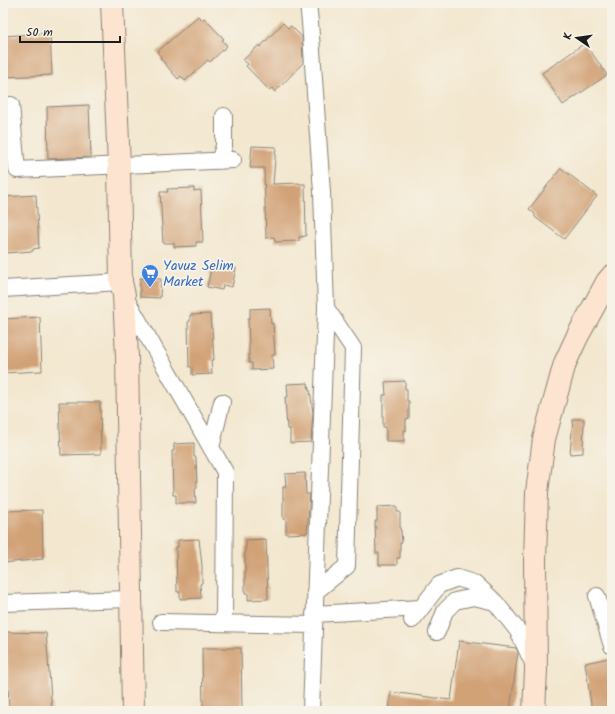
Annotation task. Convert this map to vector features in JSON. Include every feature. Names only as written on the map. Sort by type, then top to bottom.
[{"type":"street","points":[[112,3],[126,356],[133,711]]},
{"type":"street","points":[[308,3],[322,192],[326,308],[311,711]]},
{"type":"street","points":[[11,105],[17,170],[226,160],[224,146],[224,116]]},
{"type":"street","points":[[534,711],[536,670],[535,562],[537,492],[544,439],[565,363],[577,337],[607,282],[612,276]]},
{"type":"street","points":[[3,289],[123,288]]},
{"type":"street","points":[[123,288],[224,472],[224,624]]},
{"type":"street","points":[[315,592],[347,566],[353,348],[326,308]]},
{"type":"street","points":[[211,448],[222,402]]},
{"type":"street","points":[[161,622],[224,624],[417,614],[439,585],[457,578],[476,584],[495,602],[518,631],[536,670]]},
{"type":"street","points":[[597,596],[612,646]]},
{"type":"street","points":[[438,632],[445,611],[455,602],[474,597],[495,602]]},
{"type":"street","points":[[3,603],[130,600]]},
{"type":"building","points":[[198,16],[202,20],[204,18],[224,39],[222,40],[227,46],[210,62],[208,60],[185,81],[181,76],[178,79],[160,58],[161,57],[157,52]]},
{"type":"building","points":[[283,23],[288,28],[291,26],[302,37],[303,63],[275,92],[272,88],[269,90],[246,66],[248,64],[243,60],[259,45],[260,47]]},
{"type":"building","points":[[50,33],[52,75],[3,77],[3,36]]},
{"type":"building","points":[[585,43],[607,75],[563,105],[542,73]]},
{"type":"building","points":[[89,105],[91,157],[48,159],[47,107]]},
{"type":"building","points":[[252,146],[276,147],[273,184],[305,184],[306,236],[299,237],[299,241],[275,242],[274,237],[266,238],[264,168],[250,168]]},
{"type":"building","points":[[561,168],[597,196],[564,239],[535,217],[535,214],[529,209]]},
{"type":"building","points":[[194,188],[194,191],[201,190],[203,242],[196,242],[196,246],[174,247],[174,243],[163,243],[160,192],[168,192],[167,189]]},
{"type":"building","points":[[36,195],[39,248],[33,249],[33,251],[5,253],[5,250],[3,250],[3,197]]},
{"type":"building","points":[[220,265],[236,268],[232,287],[223,285],[222,290],[207,287],[211,269],[219,271]]},
{"type":"building","name":"Yavuz Selim Market","points":[[140,278],[161,279],[160,298],[140,297]]},
{"type":"building","points":[[270,308],[271,324],[273,323],[275,355],[272,355],[273,369],[252,370],[252,363],[249,363],[248,318],[250,318],[250,309]]},
{"type":"building","points":[[210,314],[214,360],[211,360],[212,374],[192,375],[192,367],[189,367],[188,322],[190,321],[190,315]]},
{"type":"building","points":[[40,317],[42,371],[3,373],[3,319]]},
{"type":"building","points":[[405,381],[407,401],[409,401],[409,418],[406,419],[404,441],[386,441],[386,427],[383,427],[383,395],[386,395],[385,382]]},
{"type":"building","points":[[308,383],[313,413],[311,442],[290,443],[290,429],[287,429],[285,397],[288,397],[287,384]]},
{"type":"building","points":[[59,402],[100,402],[101,454],[61,455]]},
{"type":"building","points":[[573,419],[584,419],[583,453],[570,454]]},
{"type":"building","points":[[194,443],[194,457],[196,457],[196,503],[176,503],[176,495],[173,495],[172,451],[174,451],[174,444]]},
{"type":"building","points":[[305,473],[306,494],[310,494],[307,533],[286,534],[286,519],[283,519],[283,487],[286,487],[285,474]]},
{"type":"building","points":[[397,506],[397,512],[400,512],[402,543],[400,543],[400,558],[397,558],[397,565],[379,565],[379,553],[376,553],[375,521],[377,521],[377,507]]},
{"type":"building","points":[[42,510],[43,559],[3,563],[3,511]]},
{"type":"building","points":[[199,539],[202,566],[202,583],[200,584],[201,598],[180,599],[180,592],[177,592],[176,547],[178,547],[178,540]]},
{"type":"building","points":[[266,539],[268,599],[248,600],[248,593],[245,593],[246,540]]},
{"type":"building","points":[[6,632],[46,633],[52,711],[9,711]]},
{"type":"building","points":[[459,641],[516,648],[518,652],[510,711],[389,711],[391,692],[451,700]]},
{"type":"building","points":[[202,648],[241,648],[242,711],[203,711]]},
{"type":"building","points":[[609,658],[612,677],[612,711],[592,711],[585,663]]},
{"type":"place","name":"Yavuz Selim Market","points":[[150,288]]}]
